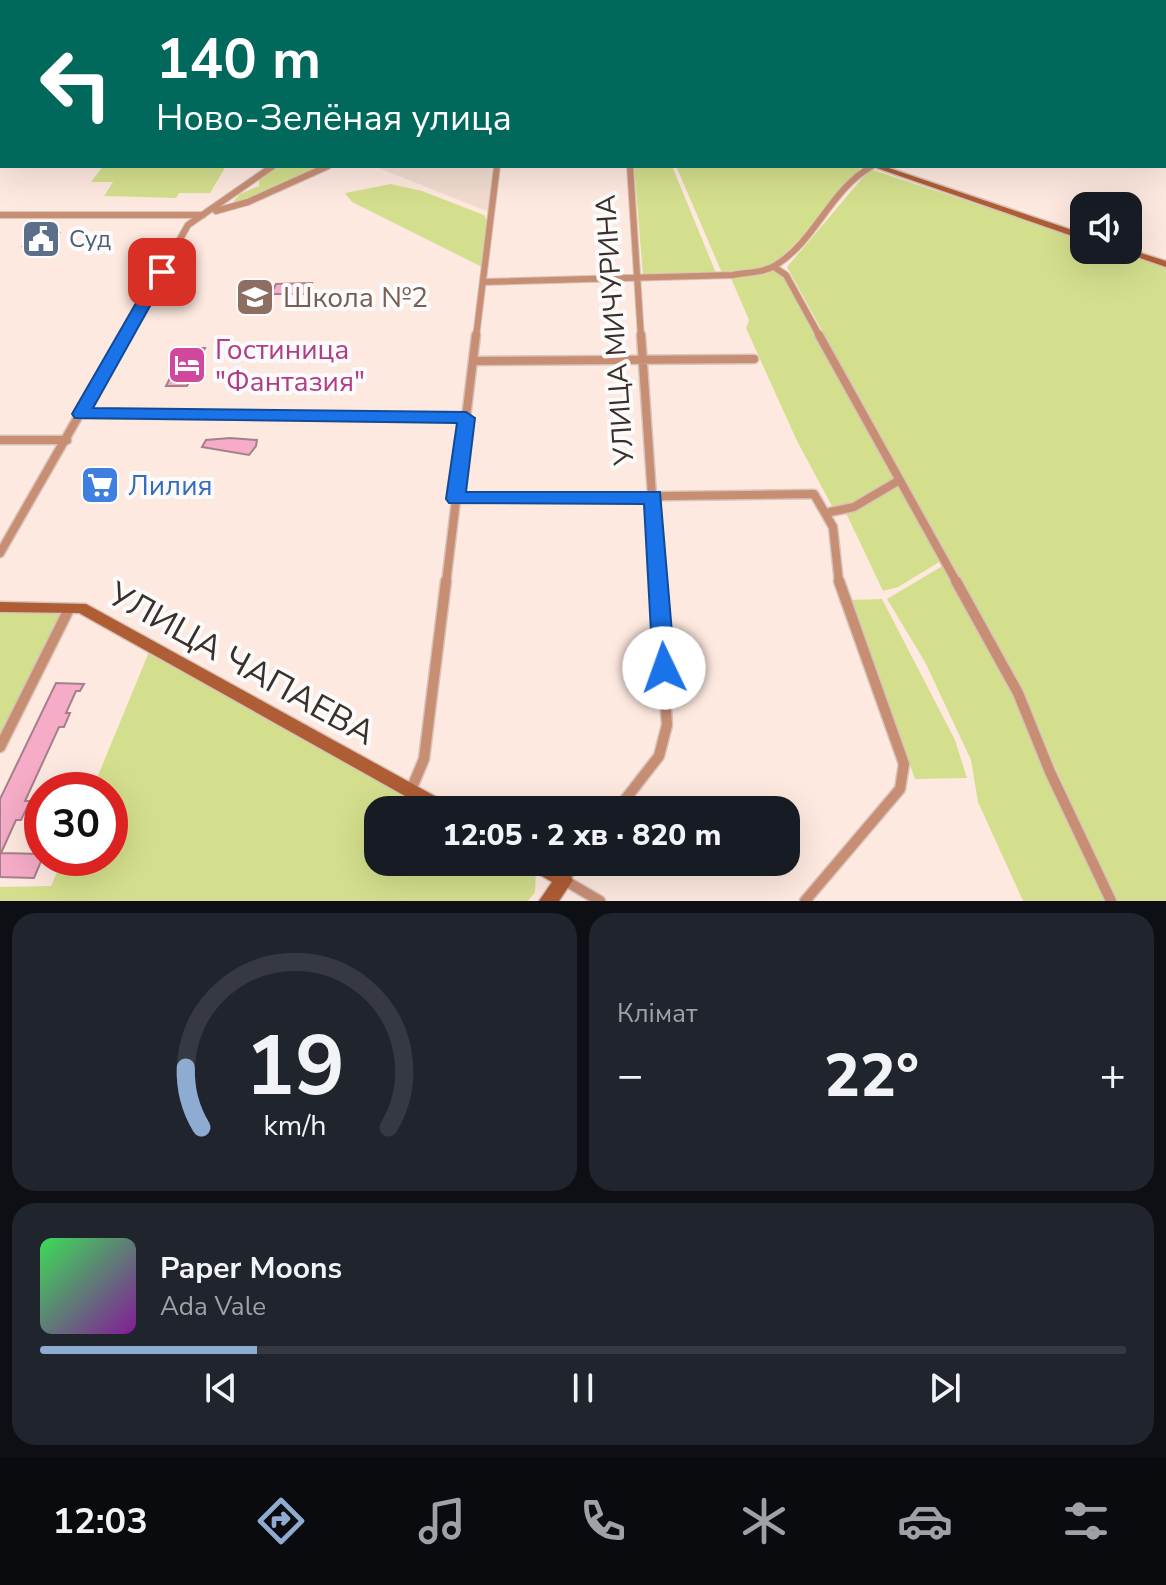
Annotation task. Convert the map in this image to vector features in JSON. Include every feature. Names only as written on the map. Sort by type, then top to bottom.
[{"type":"main road","points":[[879,168],[1070,232]]},
{"type":"main road","points":[[1142,256],[1166,264]]},
{"type":"main road","name":"УЛИЦА ЧАПАЕВА","points":[[0,607],[81,608],[421,796]]},
{"type":"main road","points":[[548,901],[564,880],[557,876]]},
{"type":"street","points":[[0,553],[188,225],[270,168]]},
{"type":"street","points":[[0,215],[206,215],[248,202],[324,168]]},
{"type":"street","points":[[411,790],[424,759],[497,168]]},
{"type":"street","name":"УЛИЦА МИЧУРИНА","points":[[628,796],[659,756],[667,725],[630,168]]},
{"type":"street","points":[[483,282],[733,275],[774,267],[811,231],[857,174],[869,168]]},
{"type":"street","points":[[774,267],[786,275],[1018,693],[1050,772],[1111,901]]},
{"type":"street","points":[[474,361],[754,359]]},
{"type":"street","points":[[81,414],[466,418]]},
{"type":"street","points":[[0,440],[67,440]]},
{"type":"street","points":[[830,512],[854,507],[898,481]]},
{"type":"street","points":[[456,499],[814,494],[830,512],[835,535],[837,575],[904,764],[900,789],[805,901]]},
{"type":"street","points":[[0,747],[69,609]]},
{"type":"street","points":[[567,876],[564,880],[600,901]]},
{"type":"shaded area","points":[[379,168],[495,168],[489,212]]},
{"type":"green space","points":[[102,168],[225,168],[210,193],[179,193],[176,198],[104,196],[113,182],[91,182]]},
{"type":"green space","points":[[273,168],[317,168],[232,203],[240,194],[259,186],[259,180]]},
{"type":"green space","points":[[634,168],[673,168],[716,273],[643,275]]},
{"type":"green space","points":[[677,168],[860,168],[808,231],[772,266],[722,273]]},
{"type":"green space","points":[[870,169],[1070,235],[1070,264],[1142,264],[1142,259],[1166,267],[1166,901],[1114,901],[1031,712],[787,267]]},
{"type":"green space","points":[[391,184],[422,191],[484,215],[487,221],[482,267],[352,202],[345,193]]},
{"type":"green space","points":[[774,270],[783,274],[895,480],[844,508],[832,506],[797,441],[746,328],[749,320],[730,276]]},
{"type":"green space","points":[[898,486],[941,561],[898,587],[883,591],[846,513]]},
{"type":"green space","points":[[944,565],[1014,695],[1107,901],[1023,901],[978,802],[971,760],[925,662],[887,599]]},
{"type":"green space","points":[[882,599],[955,740],[967,778],[915,779],[851,600]]},
{"type":"green space","points":[[0,607],[69,609],[0,736]]},
{"type":"green space","points":[[149,652],[403,796],[364,796],[364,876],[536,876],[535,892],[528,901],[0,901],[0,887],[51,886],[55,876],[128,876],[128,772],[99,772]]},
{"type":"building","name":"Суд","points":[[34,233],[59,233],[49,246],[23,246]]},
{"type":"building","points":[[312,283],[308,294],[271,294],[276,284]]},
{"type":"building","name":"Гостиница \"Фантазия\"","points":[[185,348],[205,348],[187,386],[166,386]]},
{"type":"building","points":[[206,440],[257,440],[256,446],[249,455],[202,447]]},
{"type":"building","points":[[56,683],[84,684],[80,691],[76,691],[66,713],[70,713],[64,727],[59,727],[38,772],[24,772],[24,814],[21,820],[16,820],[1,853],[24,854],[24,876],[34,878],[0,877],[0,799]]},
{"type":"place","name":"Суд","points":[[41,239]]},
{"type":"place","name":"Школа №2","points":[[255,297]]},
{"type":"place","name":"Гостиница \"Фантазия\"","points":[[187,365]]},
{"type":"place","name":"Лилия","points":[[100,485]]},
{"type":"route","points":[[162,272],[81,414],[466,418],[456,499],[654,497],[664,668]]}]
